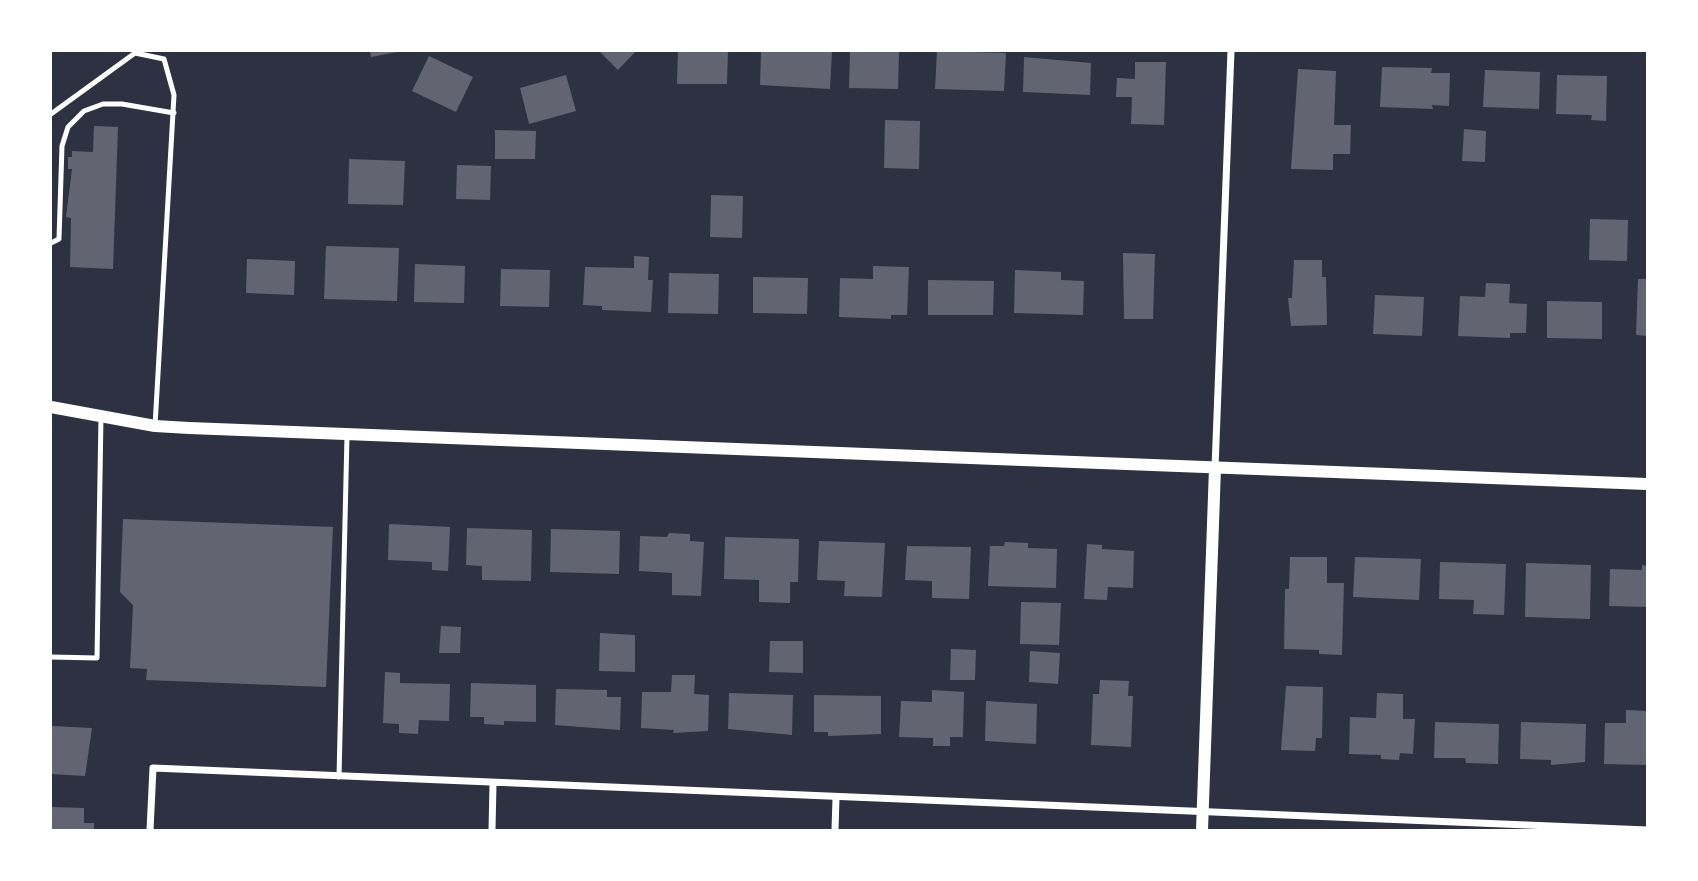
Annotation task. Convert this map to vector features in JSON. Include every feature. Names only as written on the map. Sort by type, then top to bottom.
[{"type":"street","points":[[1202,830],[1231,51]]},
{"type":"street","points":[[51,407],[155,426],[347,436],[1647,484]]},
{"type":"street","points":[[150,830],[153,768],[1647,830]]},
{"type":"street","points":[[492,830],[494,784]]},
{"type":"street","points":[[835,830],[836,798]]},
{"type":"lane","points":[[51,114],[135,53],[164,59],[174,95],[174,113],[155,426]]},
{"type":"lane","points":[[51,243],[59,239],[62,146],[68,127],[84,111],[103,104],[122,104],[174,113]]},
{"type":"lane","points":[[51,657],[97,658],[101,416]]},
{"type":"lane","points":[[339,777],[347,436]]},
{"type":"building","points":[[370,51],[396,51],[397,52],[371,57]]},
{"type":"building","points":[[599,51],[636,51],[618,70]]},
{"type":"building","points":[[678,51],[728,51],[727,84],[677,84]]},
{"type":"building","points":[[761,51],[832,51],[830,89],[760,85]]},
{"type":"building","points":[[850,51],[899,51],[898,89],[849,88]]},
{"type":"building","points":[[937,51],[1006,53],[1004,91],[935,89]]},
{"type":"building","points":[[429,56],[473,77],[456,112],[412,91]]},
{"type":"building","points":[[1024,57],[1091,63],[1090,95],[1023,92]]},
{"type":"building","points":[[1135,62],[1166,62],[1164,125],[1131,124],[1132,97],[1116,97],[1117,78],[1135,79]]},
{"type":"building","points":[[1382,67],[1432,68],[1431,73],[1450,73],[1449,106],[1432,105],[1433,109],[1380,107]]},
{"type":"building","points":[[1298,69],[1336,71],[1334,125],[1351,125],[1350,154],[1333,154],[1333,170],[1291,169]]},
{"type":"building","points":[[1485,70],[1540,72],[1539,109],[1483,107]]},
{"type":"building","points":[[566,75],[576,111],[529,124],[520,88]]},
{"type":"building","points":[[1557,75],[1607,76],[1606,121],[1591,120],[1592,115],[1556,114]]},
{"type":"building","points":[[885,120],[920,121],[919,169],[884,168]]},
{"type":"building","points":[[94,126],[118,127],[113,269],[70,267],[71,218],[66,217],[72,169],[68,169],[68,157],[72,157],[72,151],[93,152]]},
{"type":"building","points":[[1464,129],[1486,131],[1485,162],[1462,161]]},
{"type":"building","points":[[495,130],[536,131],[535,159],[495,159]]},
{"type":"building","points":[[349,159],[405,161],[403,205],[348,204]]},
{"type":"building","points":[[457,165],[491,166],[490,200],[456,199]]},
{"type":"building","points":[[711,195],[743,196],[742,238],[710,237]]},
{"type":"building","points":[[1590,219],[1628,220],[1627,261],[1589,260]]},
{"type":"building","points":[[326,246],[399,248],[397,301],[324,299]]},
{"type":"building","points":[[1123,253],[1155,254],[1153,319],[1124,319]]},
{"type":"building","points":[[634,256],[649,257],[648,280],[653,280],[651,312],[602,310],[602,306],[583,305],[585,267],[634,268]]},
{"type":"building","points":[[247,259],[295,261],[294,295],[246,293]]},
{"type":"building","points":[[1294,260],[1322,260],[1322,277],[1326,277],[1327,325],[1291,326],[1288,298],[1292,298]]},
{"type":"building","points":[[415,264],[465,266],[464,303],[414,302]]},
{"type":"building","points":[[873,266],[909,267],[907,315],[891,315],[891,319],[839,317],[840,278],[873,279]]},
{"type":"building","points":[[501,269],[550,270],[549,307],[500,306]]},
{"type":"building","points":[[1015,270],[1061,272],[1061,280],[1084,281],[1083,315],[1014,313]]},
{"type":"building","points":[[669,273],[719,274],[718,314],[668,313]]},
{"type":"building","points":[[753,277],[808,278],[807,314],[753,313]]},
{"type":"building","points":[[1638,279],[1647,279],[1647,336],[1636,335]]},
{"type":"building","points":[[928,280],[994,281],[993,315],[928,315]]},
{"type":"building","points":[[1486,283],[1510,284],[1509,303],[1527,304],[1526,333],[1510,333],[1510,338],[1458,336],[1460,296],[1485,297]]},
{"type":"building","points":[[1375,295],[1424,297],[1422,336],[1373,334]]},
{"type":"building","points":[[1547,301],[1602,302],[1602,339],[1547,338]]},
{"type":"building","points":[[123,519],[333,527],[326,687],[146,680],[147,669],[130,668],[133,605],[120,592]]},
{"type":"building","points":[[389,524],[450,527],[448,571],[432,570],[432,562],[388,560]]},
{"type":"building","points":[[467,528],[532,530],[531,581],[482,580],[482,566],[466,565]]},
{"type":"building","points":[[551,529],[620,531],[619,574],[550,572]]},
{"type":"building","points":[[669,533],[690,534],[690,541],[704,542],[701,596],[672,595],[672,573],[639,571],[640,536],[667,537]]},
{"type":"building","points":[[725,537],[799,539],[798,582],[790,582],[790,603],[759,602],[759,580],[724,579]]},
{"type":"building","points":[[819,541],[885,543],[882,597],[844,596],[845,581],[817,580]]},
{"type":"building","points":[[1005,542],[1028,543],[1028,548],[1057,549],[1056,588],[988,586],[990,546],[1004,546]]},
{"type":"building","points":[[1087,544],[1102,545],[1102,549],[1134,551],[1133,588],[1108,587],[1107,600],[1084,599]]},
{"type":"building","points":[[907,546],[971,547],[969,599],[932,598],[932,581],[905,580]]},
{"type":"building","points":[[1290,557],[1327,557],[1327,583],[1344,583],[1342,655],[1319,654],[1319,650],[1284,649],[1285,589],[1289,589]]},
{"type":"building","points":[[1355,557],[1421,559],[1419,600],[1353,597]]},
{"type":"building","points":[[1440,562],[1506,564],[1504,615],[1473,614],[1474,600],[1439,599]]},
{"type":"building","points":[[1526,563],[1591,565],[1590,619],[1525,617]]},
{"type":"building","points":[[1642,565],[1647,566],[1647,607],[1609,606],[1610,569],[1642,570]]},
{"type":"building","points":[[1021,602],[1061,603],[1059,645],[1020,644]]},
{"type":"building","points":[[441,626],[461,627],[460,653],[439,653]]},
{"type":"building","points":[[600,633],[635,635],[635,672],[599,671]]},
{"type":"building","points":[[770,641],[803,641],[803,673],[769,672]]},
{"type":"building","points":[[951,649],[976,650],[975,680],[950,680]]},
{"type":"building","points":[[1030,651],[1060,653],[1058,684],[1029,682]]},
{"type":"building","points":[[385,672],[400,673],[400,683],[450,684],[449,721],[419,720],[418,734],[399,733],[399,724],[383,723]]},
{"type":"building","points":[[672,675],[695,675],[694,694],[709,695],[708,731],[673,733],[674,730],[641,728],[642,692],[671,692]]},
{"type":"building","points":[[1100,680],[1129,681],[1128,696],[1133,696],[1131,747],[1091,745],[1093,694],[1099,694]]},
{"type":"building","points":[[471,683],[536,685],[536,722],[504,721],[504,725],[484,724],[484,717],[470,717]]},
{"type":"building","points":[[1286,686],[1323,687],[1322,738],[1316,738],[1315,751],[1281,750]]},
{"type":"building","points":[[556,689],[607,690],[607,697],[621,697],[620,730],[555,725]]},
{"type":"building","points":[[932,690],[964,692],[963,737],[950,737],[950,746],[933,746],[933,738],[899,737],[901,701],[932,702]]},
{"type":"building","points":[[729,693],[793,695],[792,735],[728,729]]},
{"type":"building","points":[[1377,693],[1403,694],[1403,719],[1415,719],[1413,754],[1400,753],[1399,760],[1381,759],[1381,755],[1349,754],[1350,717],[1376,718]]},
{"type":"building","points":[[814,695],[881,696],[881,734],[828,736],[828,732],[814,732]]},
{"type":"building","points":[[986,701],[1037,704],[1036,744],[985,741]]},
{"type":"building","points":[[1626,710],[1647,711],[1647,765],[1604,764],[1605,723],[1626,723]]},
{"type":"building","points":[[1435,722],[1499,724],[1498,764],[1466,763],[1465,758],[1434,758]]},
{"type":"building","points":[[1521,722],[1586,724],[1585,762],[1551,765],[1551,760],[1520,759]]},
{"type":"building","points":[[52,726],[92,728],[85,776],[51,774]]},
{"type":"building","points":[[51,807],[84,808],[84,823],[94,823],[94,830],[51,830]]}]
